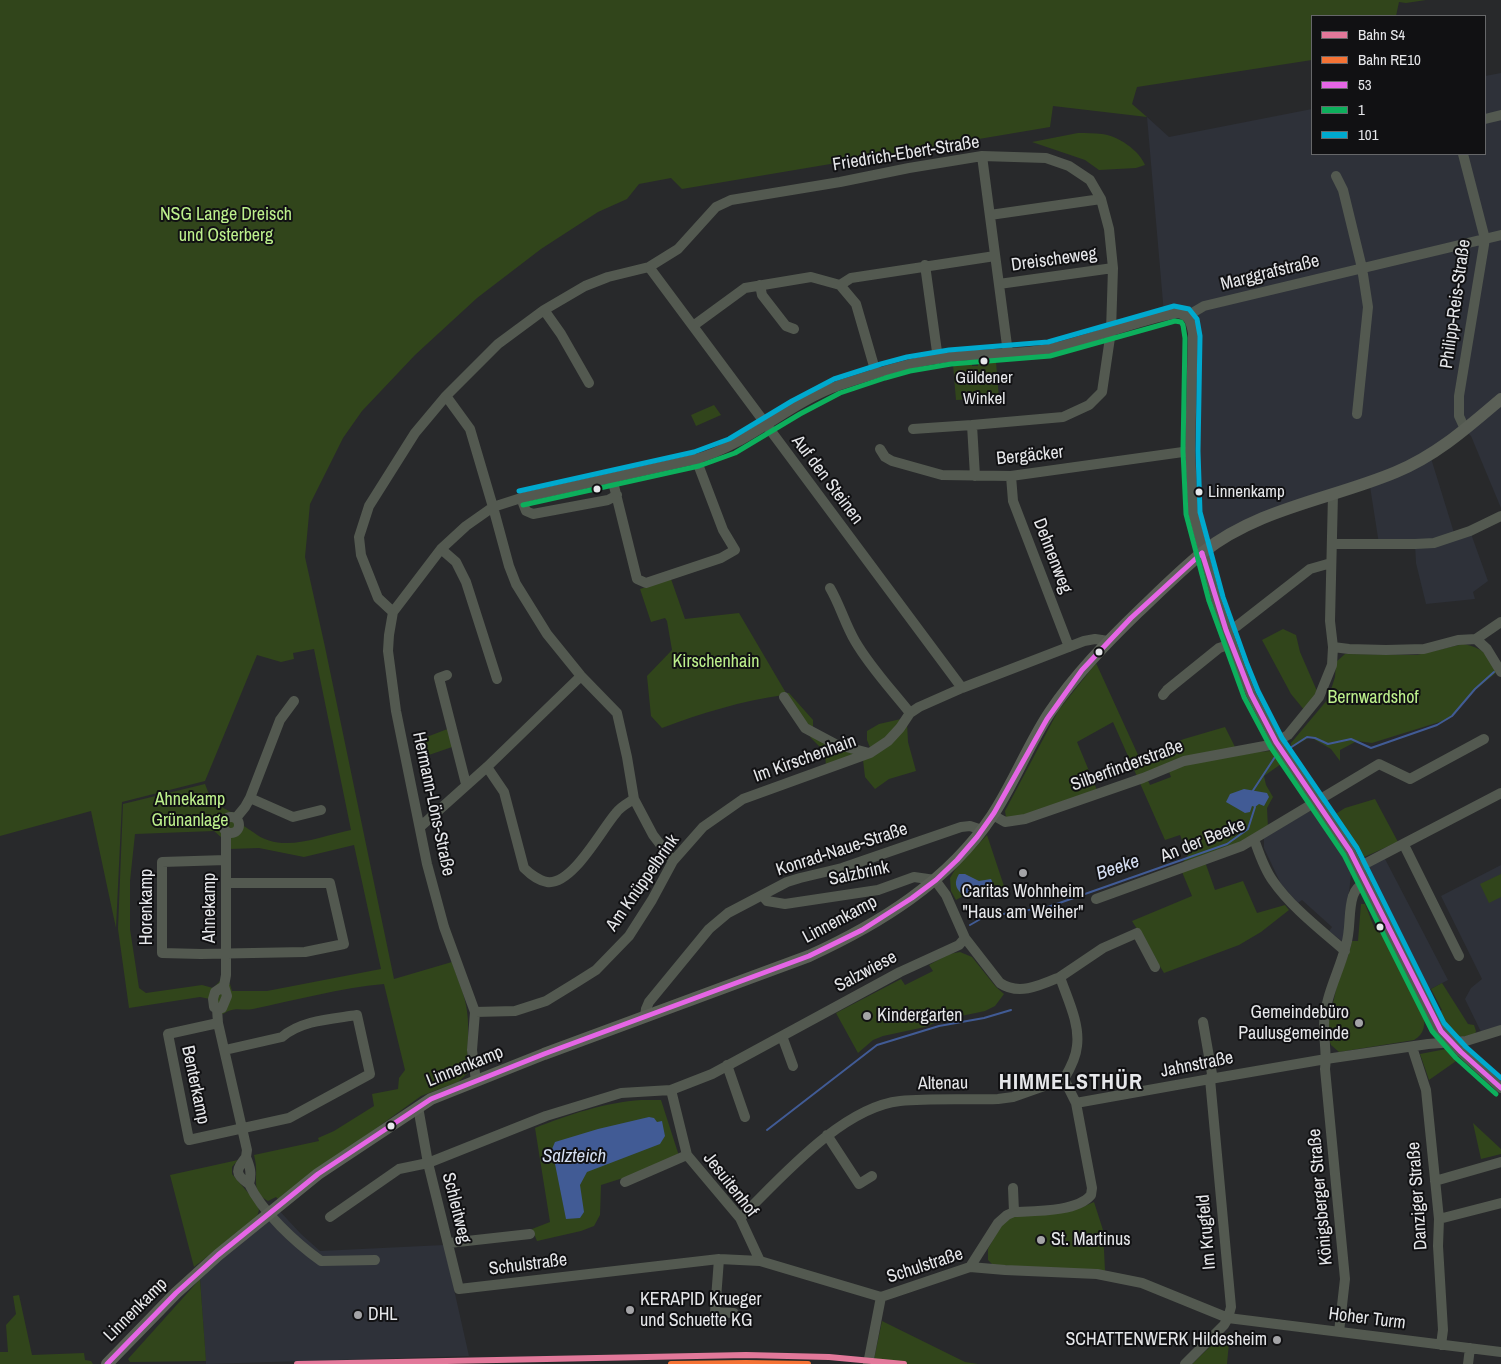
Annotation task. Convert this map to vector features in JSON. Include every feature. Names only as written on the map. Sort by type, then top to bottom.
[{"type":"main road","name":"Linnenkamp","points":[[107,1364],[192,1278],[269,1213],[318,1174],[418,1107],[436,1097],[645,1016],[777,969],[846,940],[891,913],[935,880],[960,856],[993,814],[1050,713],[1067,688],[1108,641],[1202,553],[1221,539],[1263,518],[1395,473],[1417,462],[1440,448],[1501,399]]},
{"type":"street","points":[[1486,119],[1501,115]]},
{"type":"street","name":"Philipp-Reis-Straße","points":[[1463,155],[1485,239],[1459,396],[1459,416],[1465,429]]},
{"type":"street","name":"Friedrich-Ebert-Straße","points":[[393,612],[378,598],[361,555],[360,537],[363,524],[374,498],[415,433],[446,396],[498,344],[544,310],[585,286],[608,277],[649,267],[678,249],[716,207],[731,200],[982,156],[1046,158],[1069,166],[1090,180],[1101,199],[1109,229],[1113,268],[1110,331],[1102,392],[1089,405],[1063,417],[913,429]]},
{"type":"street","name":"Dreischeweg","points":[[982,156],[1008,353]]},
{"type":"street","points":[[1336,176],[1343,190],[1362,268],[1368,308],[1357,414]]},
{"type":"street","points":[[990,215],[1101,199]]},
{"type":"street","name":"Marggrafstraße","points":[[1187,316],[1204,306],[1501,236]]},
{"type":"street","name":"Dreischeweg","points":[[840,285],[851,278],[925,265],[995,256]]},
{"type":"street","points":[[925,265],[938,359]]},
{"type":"street","name":"Auf den Steinen","points":[[649,267],[962,688]]},
{"type":"street","name":"Dreischeweg","points":[[999,284],[1113,268]]},
{"type":"street","points":[[693,326],[745,288],[811,277],[840,285],[856,304],[876,373]]},
{"type":"street","points":[[760,285],[762,295],[786,326],[794,329]]},
{"type":"street","points":[[544,310],[561,334],[589,383]]},
{"type":"street","points":[[393,612],[441,549],[466,526],[493,507],[521,498],[696,459],[732,446],[816,396],[837,386],[876,373],[938,359],[1049,348],[1175,313],[1181,313],[1187,316],[1191,324],[1193,337],[1190,451],[1193,513],[1202,553],[1226,630],[1251,694],[1276,742],[1341,837],[1359,867],[1438,1027],[1450,1042],[1501,1088]]},
{"type":"street","points":[[446,396],[470,429],[509,566],[516,584],[547,634],[581,676],[616,713],[627,758],[634,799],[653,835],[673,862]]},
{"type":"street","points":[[972,425],[975,476]]},
{"type":"street","name":"Bergäcker","points":[[880,449],[885,457],[892,461],[917,469],[942,475],[975,476],[1011,476],[1190,451]]},
{"type":"street","points":[[612,478],[637,579],[646,582],[721,558],[735,550],[724,530],[696,459]]},
{"type":"street","name":"Dehnenweg","points":[[1011,476],[1012,501],[1069,647]]},
{"type":"street","name":"Silberfinderstraße","points":[[993,814],[1006,822],[1025,819],[1142,778],[1184,761],[1270,745],[1288,736],[1319,697],[1332,665],[1333,647],[1330,621],[1333,494]]},
{"type":"street","points":[[521,498],[526,511],[530,514],[535,514],[608,500],[617,495]]},
{"type":"street","points":[[1332,544],[1434,543],[1470,531],[1501,516]]},
{"type":"street","points":[[441,549],[456,562],[466,582],[497,679]]},
{"type":"street","points":[[1226,630],[1237,626],[1310,569],[1331,564]]},
{"type":"street","points":[[830,588],[839,603],[854,640],[910,713],[918,707],[962,688],[1090,639],[1108,641]]},
{"type":"street","name":"Hermann-Löns-Straße","points":[[393,612],[388,651],[391,677],[428,864],[444,927],[475,1012],[472,1050],[476,1081]]},
{"type":"street","points":[[1333,647],[1377,650],[1424,649],[1458,640],[1476,639],[1501,622]]},
{"type":"street","points":[[1476,639],[1487,649],[1501,672]]},
{"type":"street","points":[[1163,695],[1218,648],[1231,644]]},
{"type":"street","points":[[447,675],[439,678],[466,784]]},
{"type":"street","points":[[420,827],[487,767],[581,676]]},
{"type":"street","points":[[784,697],[805,728],[836,744],[870,753]]},
{"type":"street","name":"Ahnekamp","points":[[269,1213],[249,1184],[252,1175],[246,1157],[247,1150],[218,1023],[217,1008],[214,1007],[213,999],[215,992],[224,986],[226,975],[226,831],[233,832],[238,828],[239,824],[236,818],[250,798],[280,720],[294,701]]},
{"type":"street","name":"Im Kirschenhain","points":[[703,827],[744,799],[870,753],[888,741],[910,713]]},
{"type":"street","name":"An der Beeke","points":[[1096,898],[1237,848],[1379,764],[1410,779],[1484,739]]},
{"type":"street","points":[[487,767],[504,792],[524,868],[530,874],[547,882],[559,880],[575,868],[617,811],[634,799]]},
{"type":"street","points":[[1359,867],[1501,793]]},
{"type":"street","points":[[250,798],[293,818],[321,810]]},
{"type":"street","name":"Konrad-Naue-Straße","points":[[645,1016],[649,1002],[717,920],[762,895],[800,878],[842,868],[961,828],[970,826],[982,830]]},
{"type":"street","name":"Am Knüppelbrink","points":[[475,1012],[515,1011],[546,1001],[596,970],[629,936],[673,862],[703,827]]},
{"type":"street","points":[[1254,839],[1266,869],[1275,884],[1288,899],[1345,951]]},
{"type":"street","points":[[1404,845],[1458,956]]},
{"type":"street","name":"Horenkamp","points":[[226,860],[162,862],[162,953],[226,953]]},
{"type":"street","name":"Salzbrink","points":[[762,895],[767,901],[785,904],[878,890],[914,877],[935,880]]},
{"type":"street","points":[[935,880],[946,895],[965,938],[1000,983],[1008,988],[1016,990],[1041,985],[1060,977],[1103,948],[1137,933],[1155,968]]},
{"type":"street","name":"Königsberger Straße","points":[[1339,1332],[1345,1279],[1325,1069],[1324,1027],[1326,1004],[1345,951],[1349,933],[1353,896],[1357,889],[1366,882]]},
{"type":"street","points":[[226,883],[330,883],[344,944],[305,952],[226,953]]},
{"type":"street","name":"Salzwiese","points":[[428,1163],[546,1116],[621,1093],[671,1090],[712,1074],[900,972],[959,946],[965,938]]},
{"type":"street","points":[[970,1267],[998,1223],[1007,1214],[1066,1207],[1082,1203],[1092,1195],[1076,1104],[1064,1079],[1072,1064],[1077,1046],[1077,1029],[1060,977]]},
{"type":"street","points":[[225,1050],[282,1037],[290,1031],[314,1022],[357,1015],[370,1074],[289,1118],[242,1129]]},
{"type":"street","name":"Im Krugfeld","points":[[1203,1022],[1212,1074],[1210,1079],[1231,1307],[1228,1318]]},
{"type":"street","name":"Benterkamp","points":[[218,1023],[168,1034],[189,1140],[242,1129]]},
{"type":"street","name":"Jahnstraße","points":[[1076,1104],[1326,1059],[1466,1041],[1501,1030]]},
{"type":"street","points":[[782,1036],[794,1066]]},
{"type":"street","name":"Danziger Straße","points":[[1412,1047],[1426,1090],[1438,1219],[1442,1345]]},
{"type":"street","points":[[727,1065],[745,1117]]},
{"type":"street","name":"Altenau","points":[[740,1218],[827,1135],[861,1114],[898,1101],[1006,1098],[1045,1087],[1064,1079]]},
{"type":"street","name":"Jesuitenhof","points":[[671,1090],[687,1155],[740,1218],[760,1261]]},
{"type":"street","name":"Schleitweg","points":[[418,1107],[428,1163],[459,1289]]},
{"type":"street","points":[[827,1135],[860,1184],[872,1176]]},
{"type":"street","name":"Jesuitenhof","points":[[625,1182],[687,1155]]},
{"type":"street","points":[[1435,1181],[1501,1162]]},
{"type":"street","name":"Schleitweg","points":[[330,1217],[399,1169],[428,1163]]},
{"type":"street","points":[[1013,1188],[1014,1212]]},
{"type":"street","points":[[1438,1219],[1501,1203]]},
{"type":"street","points":[[269,1213],[287,1232],[321,1261],[375,1260]]},
{"type":"street","points":[[449,1243],[530,1234]]},
{"type":"street","points":[[719,1259],[715,1312],[734,1313]]},
{"type":"street","name":"Schulstraße","points":[[459,1289],[719,1259],[760,1261],[882,1297],[970,1267],[1096,1274],[1142,1283],[1228,1318]]},
{"type":"street","points":[[868,1364],[882,1297]]},
{"type":"street","points":[[1185,1364],[1215,1335],[1228,1318]]},
{"type":"street","name":"Hoher Turm","points":[[1228,1318],[1501,1352]]},
{"type":"street","points":[[1468,1364],[1470,1348]]},
{"type":"shaded area","points":[[1501,73],[1501,508],[1471,436],[1465,430],[1430,455],[1455,536],[1470,531],[1488,581],[1473,592],[1475,599],[1426,604],[1416,563],[1415,544],[1379,544],[1369,480],[1205,548],[1193,494],[1195,340],[1187,313],[1164,314],[1147,117],[1169,137],[1311,109],[1311,155],[1486,155],[1486,76]]},
{"type":"shaded area","points":[[1314,809],[1319,813],[1338,841],[1352,867],[1343,942],[1329,931],[1332,927],[1302,900],[1298,903],[1281,884],[1264,848],[1264,836]]},
{"type":"shaded area","points":[[1384,857],[1448,980],[1423,993],[1360,868]]},
{"type":"shaded area","points":[[1501,865],[1501,1030],[1483,1036],[1465,999],[1471,988],[1482,979],[1441,896]]},
{"type":"shaded area","points":[[274,1205],[320,1251],[444,1245],[469,1356],[206,1364],[200,1279],[193,1269]]},
{"type":"green space","name":"NSG Lange Dreisch und Osterberg","points":[[0,0],[1426,0],[1406,3],[1399,2],[1396,15],[1311,15],[1311,60],[1137,87],[1132,104],[1147,117],[1053,106],[1050,127],[682,189],[671,178],[639,184],[627,199],[598,212],[541,249],[477,298],[415,355],[362,411],[343,438],[310,504],[305,557],[394,979],[452,962],[463,992],[467,1011],[468,1073],[458,1082],[421,1096],[278,1199],[276,1197],[268,1201],[257,1190],[254,1155],[319,1141],[318,1138],[334,1131],[374,1106],[372,1094],[398,1089],[399,1078],[405,1070],[384,984],[335,991],[253,1009],[234,1009],[223,1014],[212,1011],[210,999],[200,997],[129,1008],[118,929],[123,804],[205,784],[212,802],[231,812],[240,813],[243,825],[264,839],[288,843],[301,842],[351,830],[314,649],[293,653],[294,659],[281,662],[257,655],[205,781],[122,802],[116,928],[91,811],[0,836]],"holes":[[[214,831],[222,838],[229,849],[259,848],[304,857],[354,845],[381,969],[267,991],[232,991],[230,984],[220,981],[213,988],[202,985],[146,993],[139,988],[130,929],[130,881],[135,834]]]},
{"type":"green space","points":[[1078,133],[1102,134],[1115,138],[1133,149],[1145,165],[1136,168],[1099,170],[1085,160],[1032,142]]},
{"type":"green space","points":[[996,362],[999,398],[956,400],[953,365],[972,363],[972,366],[978,366],[978,363]]},
{"type":"green space","points":[[714,405],[721,415],[696,426],[691,415]]},
{"type":"green space","name":"Kirschenhain","points":[[671,579],[685,619],[739,613],[786,693],[789,693],[813,720],[813,730],[784,695],[722,708],[662,728],[651,716],[647,676],[672,650],[667,621],[665,618],[651,622],[640,589]]},
{"type":"green space","points":[[1283,629],[1296,635],[1300,652],[1317,691],[1305,711],[1291,694],[1262,640]]},
{"type":"green space","name":"Bernwardshof","points":[[1463,644],[1484,653],[1497,672],[1474,691],[1449,719],[1372,743],[1357,741],[1340,750],[1340,761],[1331,749],[1310,737],[1291,748],[1291,743],[1328,699],[1335,677],[1336,662],[1345,654],[1417,655]]},
{"type":"green space","points":[[1096,663],[1139,757],[1184,739],[1225,727],[1237,751],[1184,760],[1146,776],[1150,785],[1171,777],[1168,769],[1180,764],[1219,756],[1271,751],[1274,752],[1281,764],[1264,776],[1266,785],[1273,797],[1267,808],[1268,828],[1233,848],[1204,859],[1215,890],[1243,881],[1257,913],[1285,905],[1289,910],[1261,932],[1239,945],[1164,973],[1132,921],[1192,896],[1180,867],[1188,855],[1180,835],[1165,840],[1113,722],[1077,742],[1097,790],[1022,818],[1011,819],[1006,817],[1005,811],[1058,711]]},
{"type":"green space","points":[[901,719],[907,723],[908,742],[916,771],[889,779],[875,789],[865,777],[863,760],[871,750],[867,740],[867,731],[879,724]]},
{"type":"green space","points":[[450,728],[455,746],[423,757],[419,740]]},
{"type":"green space","points":[[806,730],[865,753],[826,767],[825,752]]},
{"type":"green space","points":[[1375,799],[1398,842],[1362,858],[1334,815],[1345,808]]},
{"type":"green space","points":[[987,835],[1005,889],[963,896],[956,900],[951,891],[950,878],[956,868]]},
{"type":"green space","points":[[1501,874],[1501,897],[1489,903],[1480,884]]},
{"type":"green space","points":[[1361,904],[1365,904],[1374,927],[1387,940],[1424,1013],[1424,1025],[1418,1038],[1414,1040],[1339,1052],[1331,1045],[1328,1036],[1328,1026],[1337,985],[1352,941],[1358,941]]},
{"type":"green space","points":[[960,952],[972,957],[1004,994],[995,1006],[985,1011],[883,1036],[873,1040],[858,1053],[836,1013],[901,979],[905,985],[933,971],[929,965],[949,954]]},
{"type":"green space","points":[[1442,983],[1468,1024],[1474,1025],[1475,1034],[1461,1036],[1451,1033],[1436,1014],[1442,1010],[1431,989]]},
{"type":"green space","points":[[1446,1049],[1459,1059],[1429,1080],[1420,1054]]},
{"type":"green space","points":[[661,1100],[679,1156],[639,1173],[601,1185],[600,1215],[594,1226],[581,1231],[537,1241],[532,1229],[550,1222],[535,1128],[587,1110],[615,1103]]},
{"type":"green space","points":[[1473,1123],[1501,1149],[1501,1154],[1481,1159]]},
{"type":"green space","points":[[238,1160],[232,1167],[232,1174],[256,1202],[259,1210],[257,1217],[194,1267],[170,1175]]},
{"type":"green space","points":[[1094,1202],[1103,1230],[1105,1271],[993,1265],[988,1260],[988,1249],[999,1228],[1011,1215],[1080,1208]]},
{"type":"green space","points":[[200,1279],[206,1361],[130,1362],[128,1359]]},
{"type":"green space","points":[[19,1295],[32,1355],[84,1353],[85,1360],[91,1361],[93,1364],[0,1364],[0,1352],[8,1352],[6,1325],[16,1314],[13,1296]]},
{"type":"green space","points":[[882,1321],[965,1362],[978,1364],[873,1364]]},
{"type":"green space","points":[[1230,1332],[1227,1364],[1192,1364],[1217,1340]]},
{"type":"water","points":[[1244,789],[1267,793],[1269,797],[1264,806],[1259,804],[1255,807],[1252,806],[1250,812],[1245,813],[1226,802],[1230,794]]},
{"type":"water","points":[[959,874],[965,874],[979,881],[991,879],[995,888],[962,894],[956,885]]},
{"type":"water","name":"Salzteich","points":[[649,1117],[654,1118],[657,1122],[662,1121],[665,1136],[660,1144],[587,1172],[580,1185],[584,1212],[580,1218],[566,1219],[552,1149],[555,1142],[598,1129]]},
{"type":"waterway","name":"Beeke","points":[[1290,748],[1307,737],[1315,738],[1328,744],[1351,739],[1371,748],[1437,725],[1452,716],[1475,689],[1494,672]]},
{"type":"waterway","name":"Beeke","points":[[1252,792],[1275,757]]},
{"type":"waterway","name":"Beeke","points":[[970,925],[984,917],[1048,907],[1227,844],[1248,829],[1255,807]]},
{"type":"waterway","points":[[767,1130],[877,1045],[939,1026],[984,1018],[1011,1010]]},
{"type":"rail line","name":"S4","points":[[297,1364],[746,1355],[829,1357],[904,1364]]},
{"type":"rail line","name":"RE10","points":[[671,1364],[808,1364]]},
{"type":"transit line","name":"101","points":[[519,491],[694,452],[729,439],[792,401],[834,379],[881,364],[907,357],[949,350],[1048,342],[1174,306],[1189,309],[1197,319],[1200,336],[1198,451],[1200,512],[1223,597],[1247,664],[1258,691],[1282,738],[1357,848],[1444,1023],[1466,1047],[1501,1078]]},
{"type":"transit line","name":"1","points":[[523,505],[699,466],[735,453],[800,414],[840,393],[910,371],[951,364],[1050,356],[1175,321],[1181,322],[1185,338],[1183,451],[1186,514],[1209,601],[1244,697],[1270,746],[1344,855],[1432,1031],[1456,1058],[1496,1094]]},
{"type":"transit line","name":"53","points":[[1202,553],[1226,630],[1251,694],[1276,742],[1350,851],[1441,1031],[1501,1088]]},
{"type":"transit line","name":"53","points":[[107,1364],[176,1293],[218,1255],[318,1174],[431,1099],[544,1054],[809,956],[862,930],[912,898],[936,880],[977,837],[994,813],[1047,719],[1082,670],[1131,618],[1202,553]]},
{"type":"place","name":"Güldener Winkel","points":[[984,361]]},
{"type":"place","name":"Linnenkamp","points":[[1199,492]]},
{"type":"place","name":"Caritas Wohnheim \"Haus am Weiher\"","points":[[1023,873]]},
{"type":"place","name":"Kindergarten","points":[[867,1016]]},
{"type":"place","name":"Gemeindebüro Paulusgemeinde","points":[[1359,1023]]},
{"type":"place","name":"St. Martinus","points":[[1041,1240]]},
{"type":"place","name":"KERAPID Krueger und Schuette KG","points":[[630,1310]]},
{"type":"place","name":"DHL","points":[[358,1315]]},
{"type":"place","name":"SCHATTENWERK Hildesheim","points":[[1277,1340]]},
{"type":"district","name":"HIMMELSTHÜR","points":[[1071,1083]]},
{"type":"park label","name":"Ahnekamp Grünanlage","points":[[190,810]]}]
